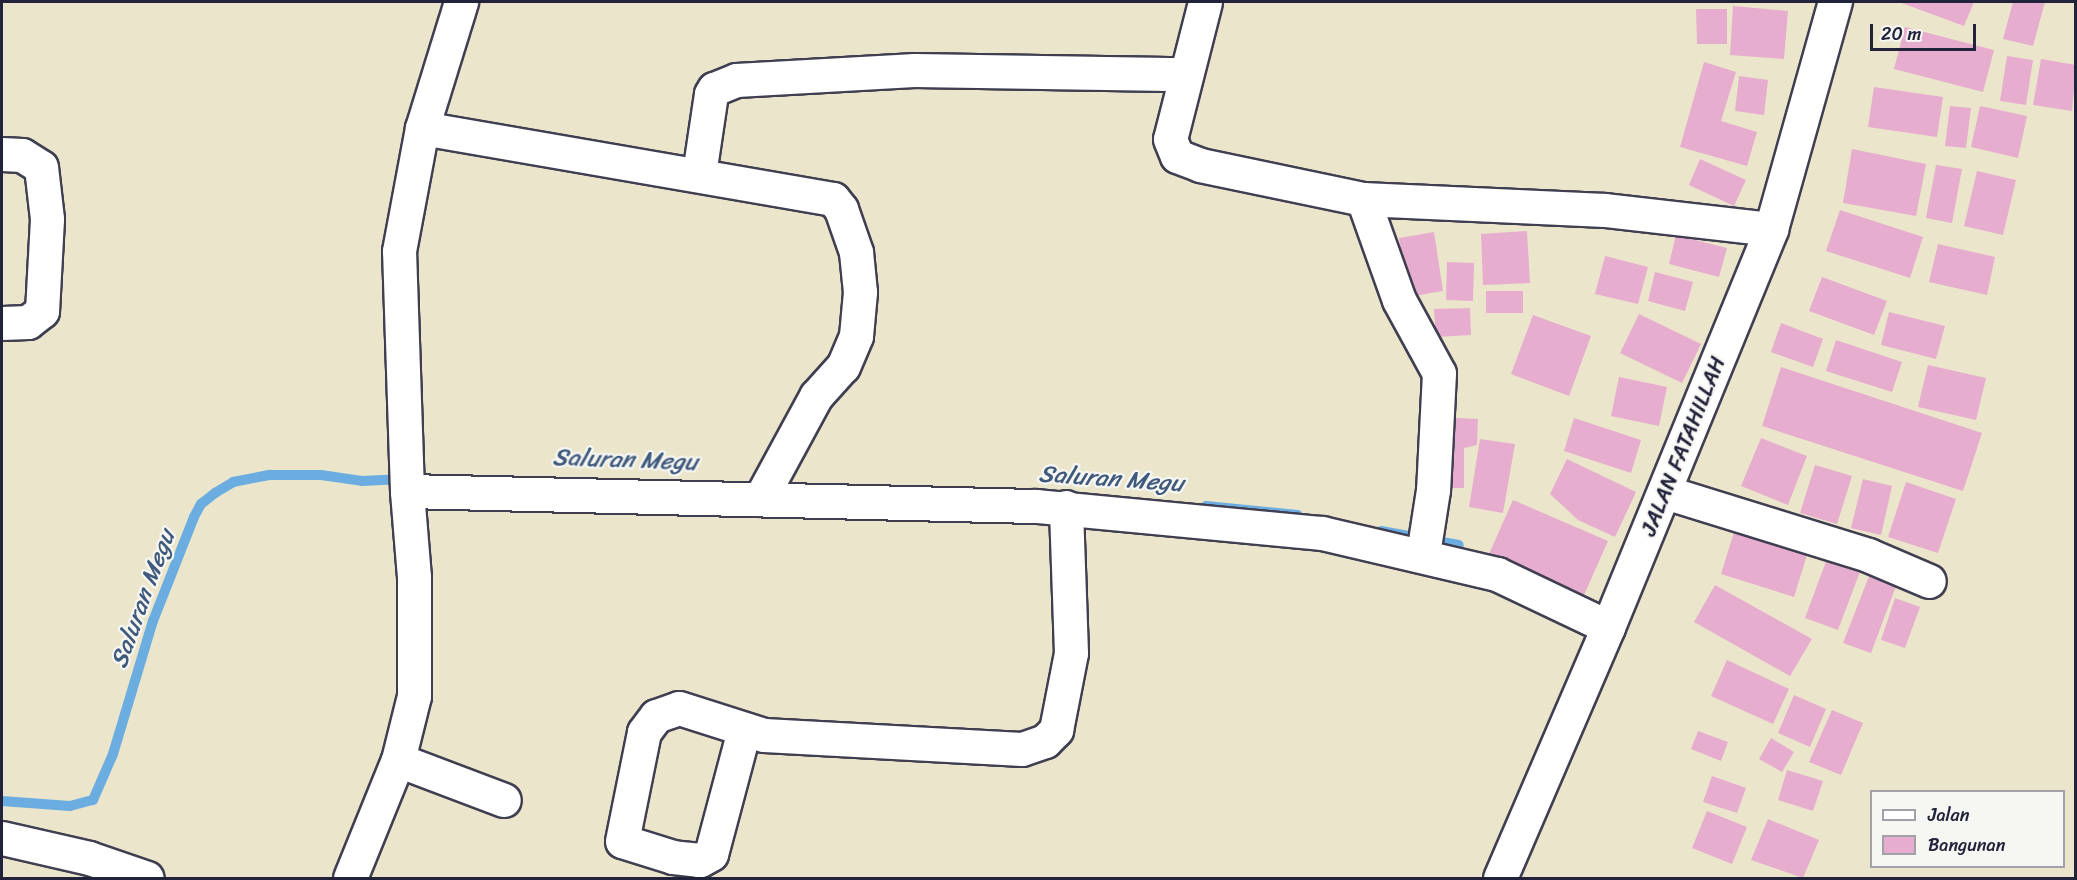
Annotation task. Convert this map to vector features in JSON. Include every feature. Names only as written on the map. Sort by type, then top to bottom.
[{"type":"street","points":[[350,879],[398,760],[414,696],[416,641],[407,484],[399,251],[422,128],[461,2]]},
{"type":"street","points":[[1206,2],[1198,40],[1184,74],[1170,139],[1177,156],[1200,165],[1363,199],[1605,210],[1771,229]]},
{"type":"street","name":"JALAN FATAHILLAH","points":[[1500,879],[1665,492],[1771,229],[1835,2]]},
{"type":"street","points":[[699,174],[714,88],[736,80],[915,70],[1184,74]]},
{"type":"street","points":[[422,128],[699,174],[833,199],[841,209],[855,252],[860,292],[855,336],[843,366],[816,396],[766,486]]},
{"type":"street","points":[[2,154],[22,155],[41,167],[46,219],[42,311],[28,322],[2,323]]},
{"type":"street","points":[[1363,199],[1399,300],[1439,373],[1433,490],[1424,543]]},
{"type":"street","points":[[407,484],[766,486],[1066,507],[1424,543],[1497,574],[1608,627]]},
{"type":"street","points":[[1665,492],[1868,555],[1929,581]]},
{"type":"street","points":[[744,730],[711,854],[700,860],[673,857],[622,841],[640,744],[656,716],[679,708],[764,735],[1022,750],[1045,741],[1056,730],[1071,653],[1066,507]]},
{"type":"street","points":[[398,760],[504,800]]},
{"type":"street","points":[[2,838],[89,858],[147,879]]},
{"type":"building","points":[[1899,2],[1974,2],[1964,26]]},
{"type":"building","points":[[2013,2],[2045,2],[2033,46],[2003,39]]},
{"type":"building","points":[[1733,6],[1788,11],[1784,59],[1730,55]]},
{"type":"building","points":[[1696,9],[1727,9],[1727,44],[1697,44]]},
{"type":"building","points":[[1905,27],[1994,50],[1983,92],[1894,69]]},
{"type":"building","points":[[2007,56],[2033,60],[2026,105],[2000,101]]},
{"type":"building","points":[[2041,59],[2076,65],[2072,111],[2033,105]]},
{"type":"building","points":[[1704,62],[1736,72],[1721,121],[1757,132],[1747,166],[1680,147]]},
{"type":"building","points":[[1739,76],[1768,80],[1764,115],[1735,111]]},
{"type":"building","points":[[1874,87],[1943,97],[1937,137],[1868,127]]},
{"type":"building","points":[[1950,106],[1971,108],[1966,148],[1945,146]]},
{"type":"building","points":[[1980,106],[2027,116],[2018,158],[1971,147]]},
{"type":"building","points":[[1852,149],[1926,164],[1916,216],[1843,203]]},
{"type":"building","points":[[1700,159],[1746,180],[1734,206],[1689,185]]},
{"type":"building","points":[[1936,165],[1962,169],[1952,223],[1926,218]]},
{"type":"building","points":[[1977,171],[2016,180],[2003,235],[1964,226]]},
{"type":"building","points":[[1840,210],[1923,237],[1910,278],[1826,251]]},
{"type":"building","points":[[1527,231],[1530,283],[1483,285],[1481,234]]},
{"type":"building","points":[[1434,232],[1443,291],[1408,297],[1399,238]]},
{"type":"building","points":[[1676,235],[1727,248],[1719,277],[1669,264]]},
{"type":"building","points":[[1938,244],[1995,257],[1987,295],[1929,282]]},
{"type":"building","points":[[1605,256],[1648,267],[1638,304],[1595,294]]},
{"type":"building","points":[[1447,262],[1474,263],[1473,301],[1446,300]]},
{"type":"building","points":[[1655,272],[1693,282],[1685,311],[1648,301]]},
{"type":"building","points":[[1822,277],[1887,301],[1874,335],[1809,311]]},
{"type":"building","points":[[1486,291],[1523,291],[1523,313],[1486,313]]},
{"type":"building","points":[[1470,308],[1471,335],[1436,337],[1434,309]]},
{"type":"building","points":[[1889,312],[1945,326],[1936,359],[1881,345]]},
{"type":"building","points":[[1639,314],[1701,344],[1682,383],[1620,353]]},
{"type":"building","points":[[1533,315],[1591,336],[1569,396],[1511,374]]},
{"type":"building","points":[[1781,323],[1823,339],[1813,367],[1771,352]]},
{"type":"building","points":[[1836,340],[1902,362],[1892,392],[1826,371]]},
{"type":"building","points":[[1928,365],[1986,378],[1976,420],[1918,407]]},
{"type":"building","points":[[1781,367],[1982,433],[1963,491],[1762,426]]},
{"type":"building","points":[[1619,377],[1667,387],[1659,426],[1611,416]]},
{"type":"building","points":[[1438,417],[1478,419],[1477,445],[1464,448],[1464,488],[1443,488]]},
{"type":"building","points":[[1574,418],[1641,440],[1631,473],[1564,451]]},
{"type":"building","points":[[1761,438],[1807,456],[1788,505],[1741,486]]},
{"type":"building","points":[[1480,439],[1515,444],[1503,513],[1469,507]]},
{"type":"building","points":[[1567,459],[1636,492],[1615,537],[1578,520],[1550,494]]},
{"type":"building","points":[[1815,465],[1852,476],[1837,524],[1800,513]]},
{"type":"building","points":[[1863,479],[1892,486],[1881,535],[1851,528]]},
{"type":"building","points":[[1906,482],[1956,499],[1938,553],[1888,537]]},
{"type":"building","points":[[1513,500],[1608,541],[1584,595],[1489,554]]},
{"type":"building","points":[[1739,516],[1812,539],[1794,597],[1721,574]]},
{"type":"building","points":[[1831,548],[1864,561],[1838,630],[1805,618]]},
{"type":"building","points":[[1871,571],[1898,581],[1871,653],[1843,643]]},
{"type":"building","points":[[1715,585],[1812,639],[1790,676],[1694,622]]},
{"type":"building","points":[[1895,598],[1920,607],[1905,648],[1881,640]]},
{"type":"building","points":[[1727,660],[1789,689],[1773,724],[1711,696]]},
{"type":"building","points":[[1794,695],[1826,709],[1810,747],[1778,733]]},
{"type":"building","points":[[1832,710],[1863,723],[1841,775],[1809,762]]},
{"type":"building","points":[[1698,731],[1728,742],[1721,761],[1691,749]]},
{"type":"building","points":[[1771,738],[1794,752],[1782,772],[1759,759]]},
{"type":"building","points":[[1787,770],[1823,781],[1813,811],[1778,800]]},
{"type":"building","points":[[1712,776],[1746,788],[1737,813],[1703,802]]},
{"type":"building","points":[[1707,811],[1747,827],[1732,864],[1692,848]]},
{"type":"building","points":[[1768,819],[1819,840],[1803,878],[1751,860]]},
{"type":"waterway","name":"Saluran Megu","points":[[2,801],[70,806],[93,800],[113,754],[153,621],[201,504],[233,482],[270,475],[321,475],[362,481],[403,479]]},
{"type":"waterway","name":"Saluran Megu","points":[[1206,506],[1298,515]]},
{"type":"waterway","name":"Saluran Megu","points":[[1381,531],[1459,545]]}]
